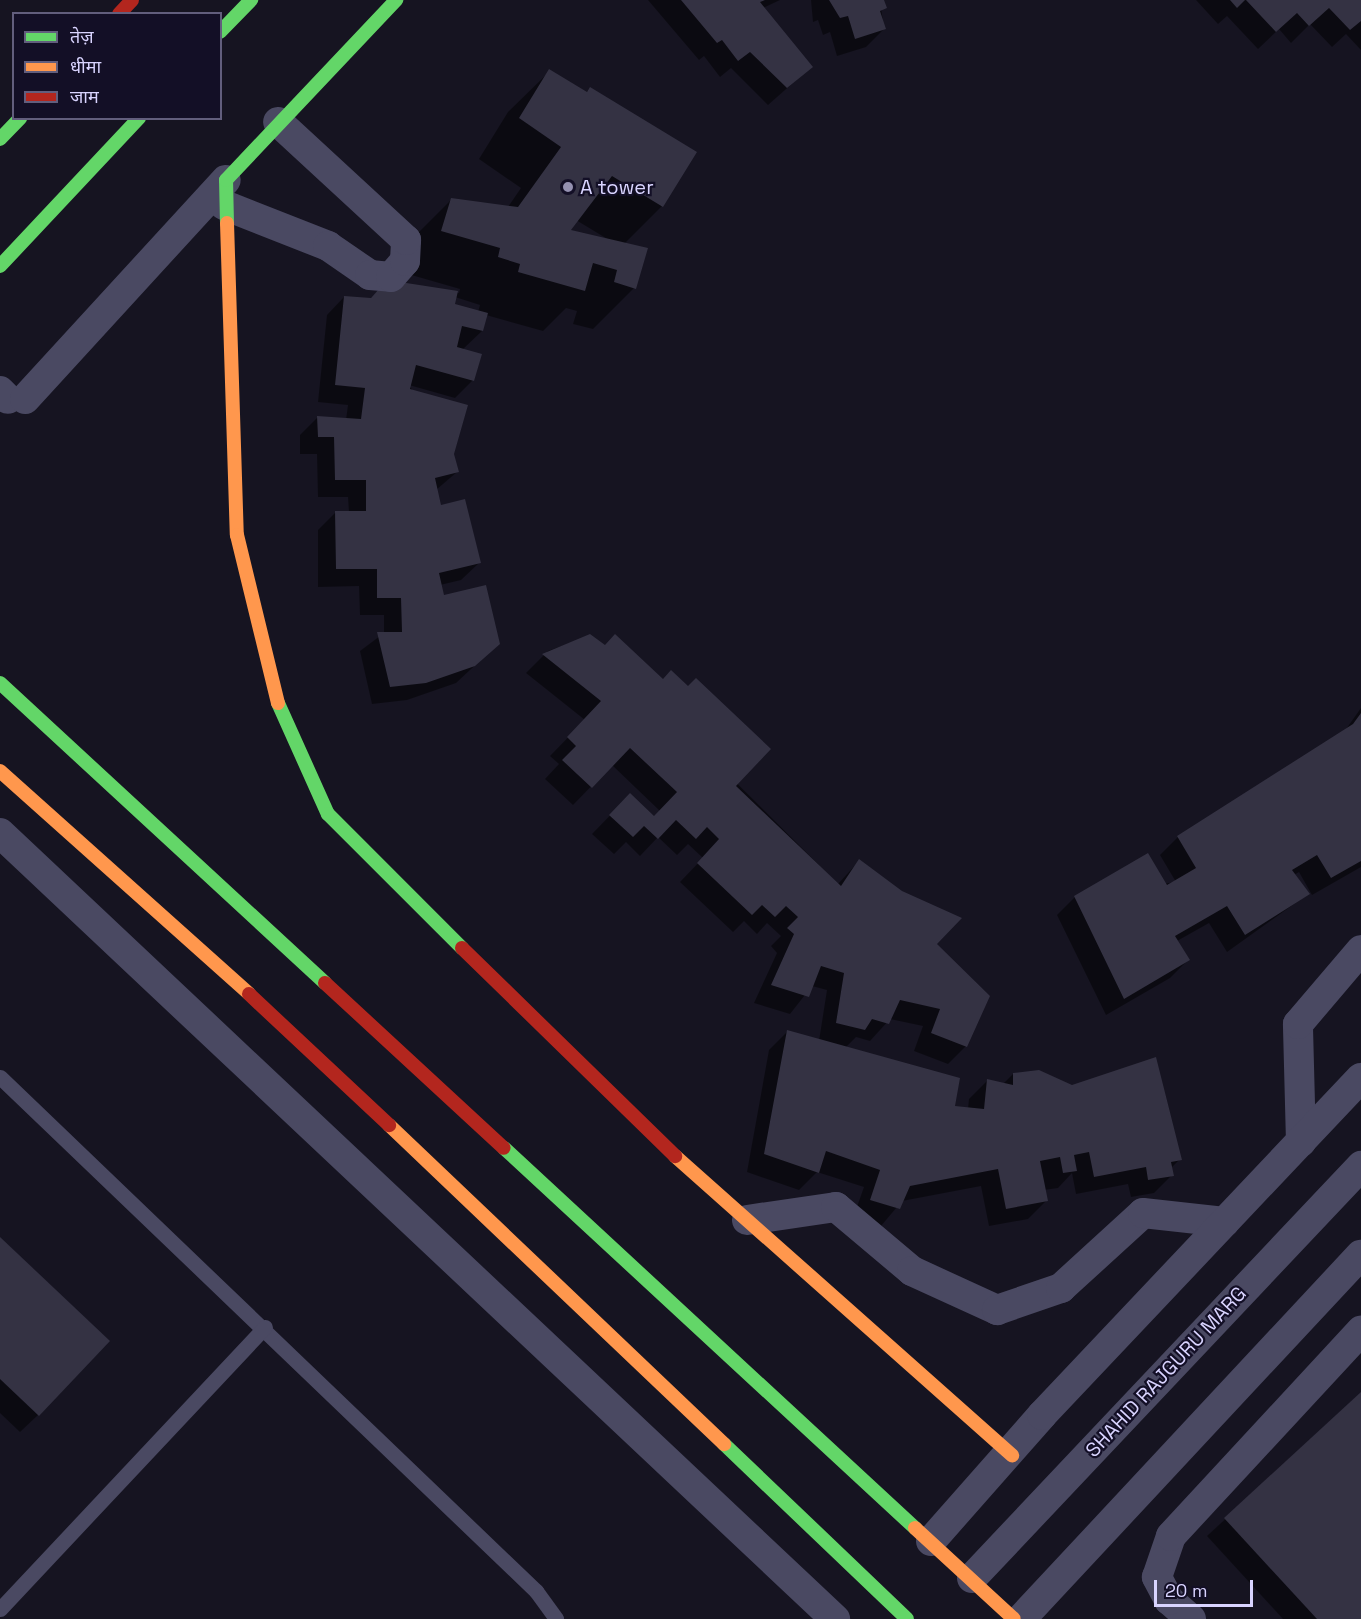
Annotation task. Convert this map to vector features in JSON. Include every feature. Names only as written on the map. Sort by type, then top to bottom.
[{"type":"street","points":[[121,12],[132,0]]},
{"type":"street","points":[[222,30],[251,0]]},
{"type":"street","points":[[11,396],[225,193],[278,122],[396,0]]},
{"type":"street","points":[[0,139],[18,120]]},
{"type":"street","points":[[0,266],[137,120]]},
{"type":"street","points":[[225,193],[328,246],[370,275],[391,278],[405,261],[406,240],[278,122]]},
{"type":"street","points":[[225,193],[237,535],[271,686],[328,814],[643,1128],[1012,1455]]},
{"type":"street","points":[[0,683],[1014,1619]]},
{"type":"street","points":[[0,771],[284,1025],[908,1619]]},
{"type":"street","points":[[0,833],[835,1619]]},
{"type":"street","points":[[1301,1142],[1298,1024],[1361,950]]},
{"type":"street","points":[[931,1541],[1012,1455],[1042,1415],[1361,1078]]},
{"type":"street","name":"SHAHID RAJGURU MARG","points":[[972,1578],[1361,1166]]},
{"type":"street","points":[[747,1220],[836,1207],[912,1271],[998,1310],[1061,1288],[1143,1213],[1225,1222]]},
{"type":"street","points":[[1021,1619],[1361,1255]]},
{"type":"street","points":[[1191,1619],[1169,1600],[1156,1576],[1170,1536],[1361,1330]]},
{"type":"lane","points":[[0,1077],[265,1328],[536,1591],[556,1619]]},
{"type":"lane","points":[[0,1609],[265,1328]]},
{"type":"building","points":[[681,0],[765,0],[760,2],[813,67],[787,88],[750,52],[738,61],[722,40],[717,43]]},
{"type":"building","points":[[829,0],[884,0],[887,8],[880,11],[886,29],[855,39],[848,16],[840,18]]},
{"type":"building","points":[[1230,0],[1245,0],[1237,8]]},
{"type":"building","points":[[1246,0],[1361,0],[1361,21],[1350,30],[1329,8],[1309,26],[1297,13],[1276,32]]},
{"type":"building","name":"A tower","points":[[549,69],[587,92],[590,87],[697,152],[663,207],[612,176],[571,230],[648,248],[636,289],[614,282],[617,270],[593,263],[585,291],[518,272],[520,264],[498,257],[500,248],[441,231],[451,198],[518,207],[561,147],[519,118]]},
{"type":"building","points":[[387,280],[458,291],[455,304],[488,313],[483,331],[462,326],[457,347],[482,354],[474,381],[416,365],[410,389],[468,405],[454,454],[459,472],[435,478],[441,505],[465,499],[481,563],[439,573],[444,595],[486,585],[500,644],[475,666],[426,683],[390,687],[377,632],[402,632],[401,598],[377,598],[377,569],[336,569],[335,511],[366,511],[366,480],[335,480],[334,437],[318,437],[317,416],[361,419],[365,388],[335,385],[344,296],[371,298]]},
{"type":"building","points":[[590,634],[605,645],[615,634],[663,679],[671,670],[688,686],[696,678],[771,749],[736,786],[841,886],[859,859],[902,891],[962,918],[937,944],[990,996],[967,1047],[931,1033],[940,1009],[900,1000],[889,1024],[872,1019],[865,1030],[836,1023],[844,973],[821,966],[809,997],[771,985],[794,934],[787,928],[798,917],[786,906],[775,917],[762,905],[752,915],[697,863],[719,839],[707,827],[696,839],[676,820],[658,839],[644,826],[633,837],[609,815],[630,793],[654,816],[677,792],[630,748],[592,788],[562,760],[576,746],[567,737],[601,701],[542,654]]},
{"type":"building","points":[[1361,713],[1361,861],[1331,878],[1317,855],[1292,870],[1310,894],[1245,935],[1227,906],[1175,936],[1190,960],[1124,999],[1074,896],[1148,853],[1167,885],[1196,868],[1177,836],[1353,724]]},
{"type":"building","points":[[787,1030],[960,1078],[955,1106],[984,1109],[987,1079],[1013,1085],[1013,1073],[1039,1070],[1072,1085],[1156,1057],[1182,1160],[1171,1162],[1174,1176],[1148,1180],[1146,1167],[1094,1177],[1089,1152],[1074,1155],[1077,1171],[1063,1173],[1060,1157],[1040,1161],[1048,1201],[1006,1209],[998,1169],[910,1186],[900,1209],[870,1200],[880,1170],[826,1151],[819,1173],[764,1154]]},
{"type":"building","points":[[0,1237],[110,1341],[39,1416],[0,1379]]},
{"type":"building","points":[[1361,1392],[1361,1619],[1317,1619],[1224,1518]]},
{"type":"traffic: fast","points":[[222,30],[251,0]]},
{"type":"traffic: fast","points":[[227,223],[226,180],[396,0]]},
{"type":"traffic: fast","points":[[0,139],[18,120]]},
{"type":"traffic: fast","points":[[0,266],[137,120]]},
{"type":"traffic: fast","points":[[0,683],[325,983]]},
{"type":"traffic: fast","points":[[278,703],[328,814],[462,948]]},
{"type":"traffic: fast","points":[[504,1148],[915,1528]]},
{"type":"traffic: fast","points":[[724,1444],[907,1619]]},
{"type":"traffic: slow","points":[[227,223],[237,535],[278,703]]},
{"type":"traffic: slow","points":[[0,771],[249,994]]},
{"type":"traffic: slow","points":[[389,1125],[724,1444]]},
{"type":"traffic: slow","points":[[675,1156],[1012,1455]]},
{"type":"traffic: slow","points":[[915,1528],[1014,1619]]},
{"type":"traffic: jam","points":[[121,12],[132,0]]},
{"type":"traffic: jam","points":[[462,948],[675,1156]]},
{"type":"traffic: jam","points":[[325,983],[504,1148]]},
{"type":"traffic: jam","points":[[249,994],[389,1125]]},
{"type":"place","name":"A tower","points":[[568,187]]}]
